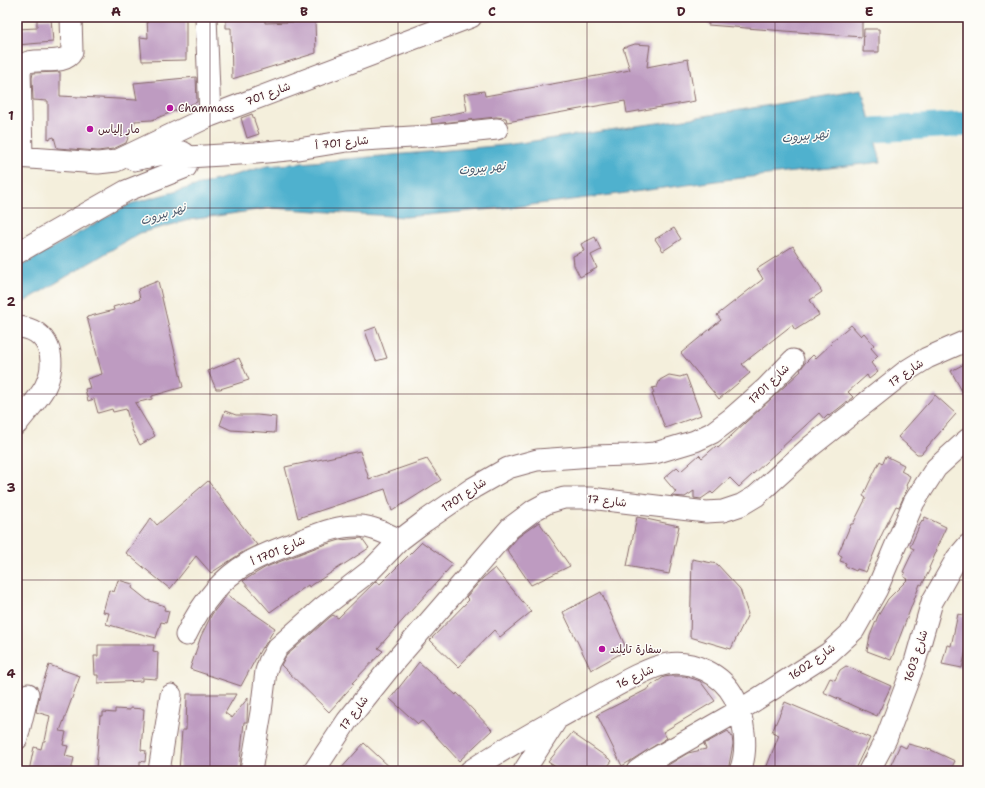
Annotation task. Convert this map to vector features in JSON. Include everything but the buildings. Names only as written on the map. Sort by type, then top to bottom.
[{"type":"street","points":[[19,157],[20,68],[25,63],[63,59],[70,55],[72,52],[71,17]]},
{"type":"street","points":[[206,17],[210,116]]},
{"type":"street","name":"شارع 701","points":[[19,157],[87,163],[116,161],[210,116],[471,17]]},
{"type":"street","name":"شارع 701 أ","points":[[116,161],[144,159],[179,152],[183,152],[188,156],[256,153],[298,149],[319,144],[347,141],[428,136],[497,129]]},
{"type":"street","points":[[17,253],[126,191],[186,167],[188,164],[188,156]]},
{"type":"street","points":[[17,327],[22,327],[35,332],[45,340],[50,353],[51,373],[45,388],[17,424]]},
{"type":"street","name":"شارع 17","points":[[314,771],[347,722],[395,661],[510,528],[534,510],[547,503],[564,498],[590,498],[706,512],[723,511],[741,505],[756,496],[810,447],[906,371],[927,358],[968,340]]},
{"type":"street","name":"شارع 1701","points":[[251,771],[266,671],[277,648],[322,608],[371,570],[400,540],[473,488],[508,468],[537,460],[655,452],[695,441],[712,433],[732,418],[765,389],[793,360]]},
{"type":"street","name":"شارع 1602","points":[[636,771],[740,710],[829,653],[854,630],[876,589],[914,502],[936,468],[968,440]]},
{"type":"street","name":"شارع 1701 أ","points":[[186,635],[195,617],[224,580],[247,563],[267,554],[330,529],[346,526],[370,528],[400,540]]},
{"type":"street","name":"شارع 1603","points":[[869,771],[886,739],[915,662],[932,602],[957,558],[968,545]]},
{"type":"street","name":"شارع 16","points":[[470,771],[536,729],[614,687],[667,664],[684,664],[704,670],[714,675],[724,683],[733,695],[740,710],[744,738],[744,763],[740,771]]},
{"type":"street","points":[[17,739],[28,694]]},
{"type":"street","points":[[159,771],[171,695]]},
{"type":"street","points":[[524,771],[559,717]]},
{"type":"water","points":[[862,90],[881,162],[724,180],[515,207],[405,217],[271,208],[189,220],[140,233],[17,306],[17,268],[130,204],[267,166],[506,145],[692,118]]},
{"type":"waterway","name":"نهر بيروت","points":[[839,133],[968,124]]},
{"type":"place","name":"Chammass","points":[[170,108]]},
{"type":"place","name":"مار إلياس","points":[[90,129]]},
{"type":"place","name":"سفارة تايلند","points":[[602,649]]}]
